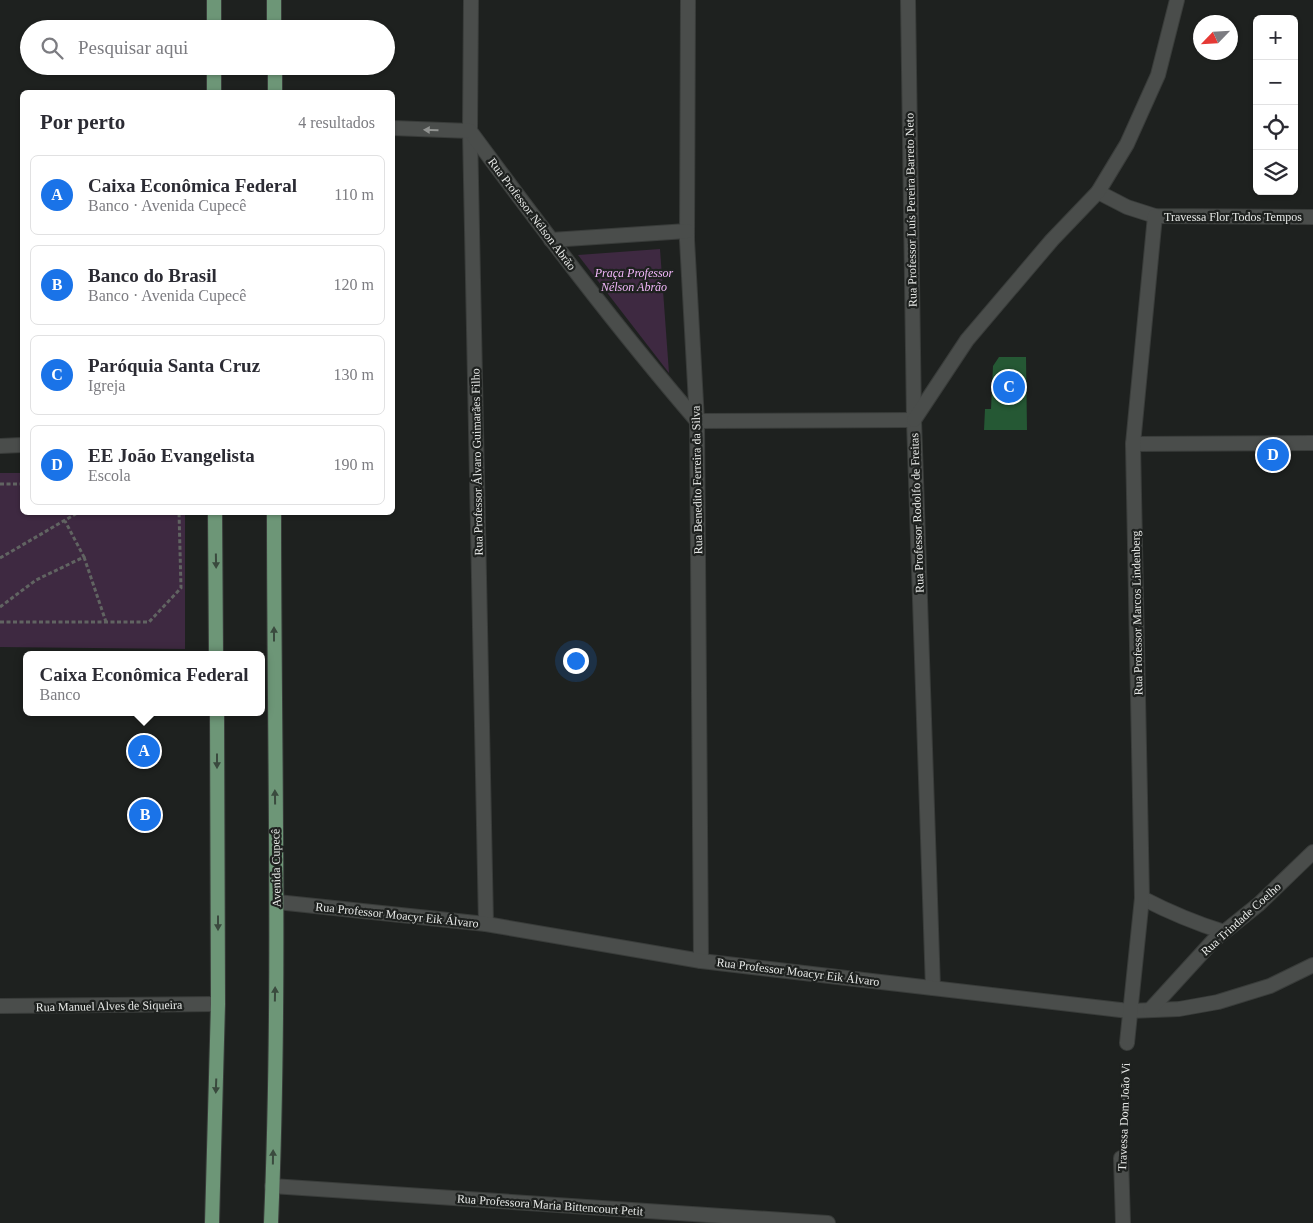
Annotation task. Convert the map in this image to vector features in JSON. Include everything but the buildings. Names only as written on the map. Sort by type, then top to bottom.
[{"type":"main road","points":[[214,0],[214,20]]},
{"type":"main road","points":[[274,0],[274,20]]},
{"type":"main road","points":[[214,75],[214,90]]},
{"type":"main road","points":[[275,75],[276,90]]},
{"type":"main road","points":[[215,515],[216,651]]},
{"type":"main road","name":"Avenida Cupecê","points":[[270,1223],[277,902],[274,515]]},
{"type":"main road","points":[[212,1223],[218,1004],[217,716]]},
{"type":"street","name":"Rua Professor Álvaro Guimarães Filho","points":[[471,0],[470,131],[486,924]]},
{"type":"street","name":"Rua Benedito Ferreira da Silva","points":[[688,0],[687,231],[697,421],[701,961]]},
{"type":"street","name":"Rua Professor Luís Pereira Barreto Neto","points":[[908,0],[914,420]]},
{"type":"street","name":"Rua Professor Rodolfo de Freitas","points":[[933,988],[914,420],[967,340],[1052,240],[1098,192],[1127,144],[1158,75],[1177,0]]},
{"type":"street","points":[[395,128],[470,131]]},
{"type":"street","name":"Rua Professor Nélson Abrão","points":[[470,131],[550,240],[659,377],[697,421]]},
{"type":"street","name":"Travessa Flor Todos Tempos","points":[[1098,192],[1127,207],[1155,216],[1313,217]]},
{"type":"street","name":"Rua Professor Marcos Lindenberg","points":[[1129,1011],[1142,898],[1134,444],[1155,216]]},
{"type":"street","points":[[550,240],[687,231]]},
{"type":"street","points":[[697,421],[914,420]]},
{"type":"street","points":[[1134,444],[1313,443]]},
{"type":"street","points":[[0,446],[20,446]]},
{"type":"street","name":"Rua Trindade Coelho","points":[[1150,1010],[1224,932],[1258,904],[1313,852]]},
{"type":"street","points":[[1142,898],[1200,925],[1224,932]]},
{"type":"street","name":"Rua Professor Moacyr Eik Álvaro","points":[[277,902],[486,924],[701,961],[1129,1011],[1179,1010],[1218,1002],[1270,986],[1313,965]]},
{"type":"street","name":"Rua Manuel Alves de Siqueira","points":[[0,1006],[218,1004]]},
{"type":"street","points":[[1126,1042],[1129,1011]]},
{"type":"street","name":"Travessa Dom João Vi","points":[[1121,1158],[1123,1223]]},
{"type":"street","name":"Rua Professora Maria Bittencourt Petit","points":[[272,1186],[828,1223]]},
{"type":"path","points":[[0,484],[20,484]]},
{"type":"path","points":[[0,558],[74,515]]},
{"type":"path","points":[[0,622],[148,622],[181,588],[180,515]]},
{"type":"path","points":[[65,521],[84,557],[106,622]]},
{"type":"path","points":[[0,607],[36,580],[84,557]]},
{"type":"path","name":"Travessa Dom João Vi","points":[[1121,1158],[1126,1042]]},
{"type":"green space","name":"Praça Professor Nélson Abrão","points":[[660,249],[669,373],[578,255]]},
{"type":"green space","points":[[0,473],[20,473],[20,515],[185,515],[185,649],[0,647]]},
{"type":"place","name":"Paróquia Santa Cruz","points":[[1009,387]]},
{"type":"place","name":"EE João Evangelista","points":[[1273,455]]},
{"type":"place","name":"Caixa Econômica Federal","points":[[144,751]]},
{"type":"place","name":"Banco do Brasil","points":[[145,815]]}]
